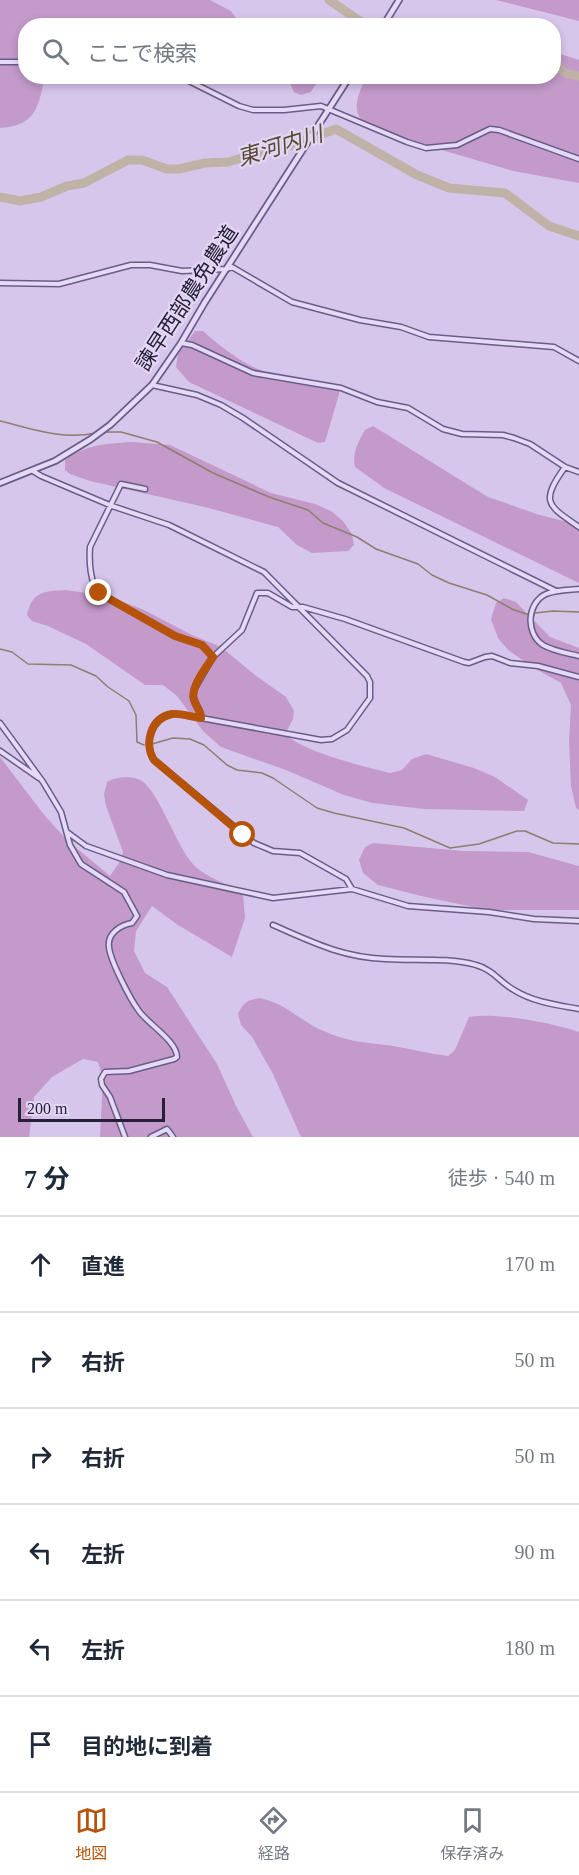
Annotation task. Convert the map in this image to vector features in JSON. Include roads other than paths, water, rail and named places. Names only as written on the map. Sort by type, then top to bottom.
[{"type":"street","points":[[388,18],[399,0]]},
{"type":"street","points":[[0,62],[18,62]]},
{"type":"street","points":[[195,84],[253,111],[321,106],[426,148],[457,145],[490,129],[499,130],[579,159]]},
{"type":"street","name":"諫早西部農免農道","points":[[0,483],[33,471],[91,439],[110,425],[152,385],[345,84]]},
{"type":"street","points":[[0,283],[59,284],[141,264],[182,271],[232,267],[292,302],[360,320],[401,327],[429,337],[543,345],[561,350],[579,362]]},
{"type":"street","points":[[181,343],[192,345],[253,373],[341,388],[377,402],[408,408],[443,429],[462,434],[503,435],[514,438],[530,444],[565,467],[579,472]]},
{"type":"street","points":[[152,385],[197,395],[221,405],[338,483],[556,591]]},
{"type":"street","points":[[565,467],[552,486],[550,502],[553,508],[579,527]]},
{"type":"street","points":[[33,471],[109,505],[169,525],[264,572],[367,676],[370,682],[370,698],[347,730],[332,739],[321,740],[172,714],[162,718],[148,739],[148,750],[154,760],[254,843],[273,851],[300,853],[346,879],[352,890]]},
{"type":"street","points":[[145,489],[121,484],[109,505],[90,547],[94,588],[175,636],[202,645],[213,657]]},
{"type":"street","points":[[579,589],[556,591],[545,595],[532,608],[531,625],[532,632],[542,644],[579,656]]},
{"type":"street","points":[[201,718],[193,697],[194,690],[213,657],[242,630],[257,593],[268,593],[292,607],[303,606],[345,619],[464,662],[469,663],[492,656],[510,663],[538,666],[579,677]]},
{"type":"street","points":[[0,723],[42,780],[61,812],[70,845],[81,864],[124,892],[137,916],[132,923],[123,925],[111,935],[109,947],[129,996],[140,1012],[173,1045],[177,1057],[142,1069],[105,1072],[101,1079],[102,1085],[110,1097],[125,1137]]},
{"type":"street","points":[[0,751],[42,780]]},
{"type":"street","points":[[67,832],[86,846],[167,874],[273,898],[352,890],[408,906],[489,912],[534,919],[579,921]]},
{"type":"street","points":[[273,925],[327,949],[358,956],[448,960],[477,965],[525,996],[579,1009]]},
{"type":"street","points":[[151,1137],[167,1129],[173,1137]]},
{"type":"waterway","points":[[329,0],[356,18]]},
{"type":"waterway","points":[[561,70],[568,74],[579,76]]},
{"type":"waterway","name":"東河内川","points":[[0,197],[20,201],[41,197],[67,186],[84,183],[128,160],[142,160],[167,169],[228,162],[275,151],[336,129],[417,175],[449,188],[505,193],[549,226],[579,236]]},
{"type":"waterway","points":[[0,421],[59,434],[96,433]]},
{"type":"waterway","points":[[103,432],[121,432],[157,442],[213,473],[269,497],[308,510],[323,523],[357,537],[376,549],[418,564],[432,575],[487,595],[512,609],[526,614],[553,611],[579,612]]},
{"type":"waterway","points":[[0,649],[12,652],[28,664],[71,665],[96,676],[129,701],[136,715],[137,742],[144,745]]},
{"type":"waterway","points":[[152,744],[173,738],[190,739],[204,745],[227,765],[237,770],[262,773],[273,778],[317,808],[404,828],[450,848],[479,844],[517,831],[525,831],[553,843],[579,844]]}]
